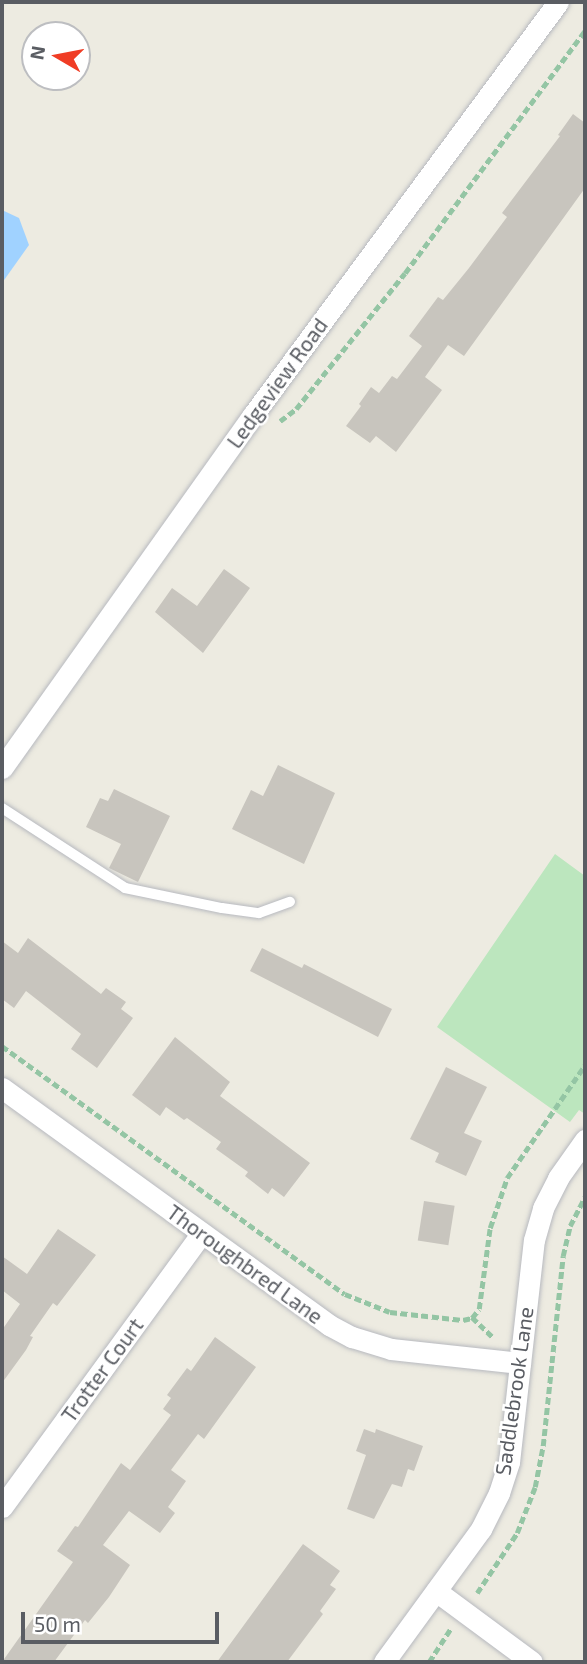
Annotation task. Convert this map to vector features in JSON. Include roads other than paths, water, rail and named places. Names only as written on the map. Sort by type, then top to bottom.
[{"type":"street","name":"Ledgeview Road","points":[[2,768],[253,415],[558,2]]},
{"type":"street","name":"Thoroughbred Lane","points":[[2,1088],[329,1325],[352,1337],[391,1349],[520,1363]]},
{"type":"street","name":"Saddlebrook Lane","points":[[384,1662],[481,1529],[499,1493],[509,1462],[534,1240],[558,1178],[585,1140]]},
{"type":"street","name":"Trotter Court","points":[[2,1507],[202,1233]]},
{"type":"street","points":[[436,1591],[533,1662]]},
{"type":"lane","points":[[2,808],[125,888],[259,913],[290,902]]},
{"type":"water","points":[[2,210],[19,218],[29,245],[2,283]]}]
